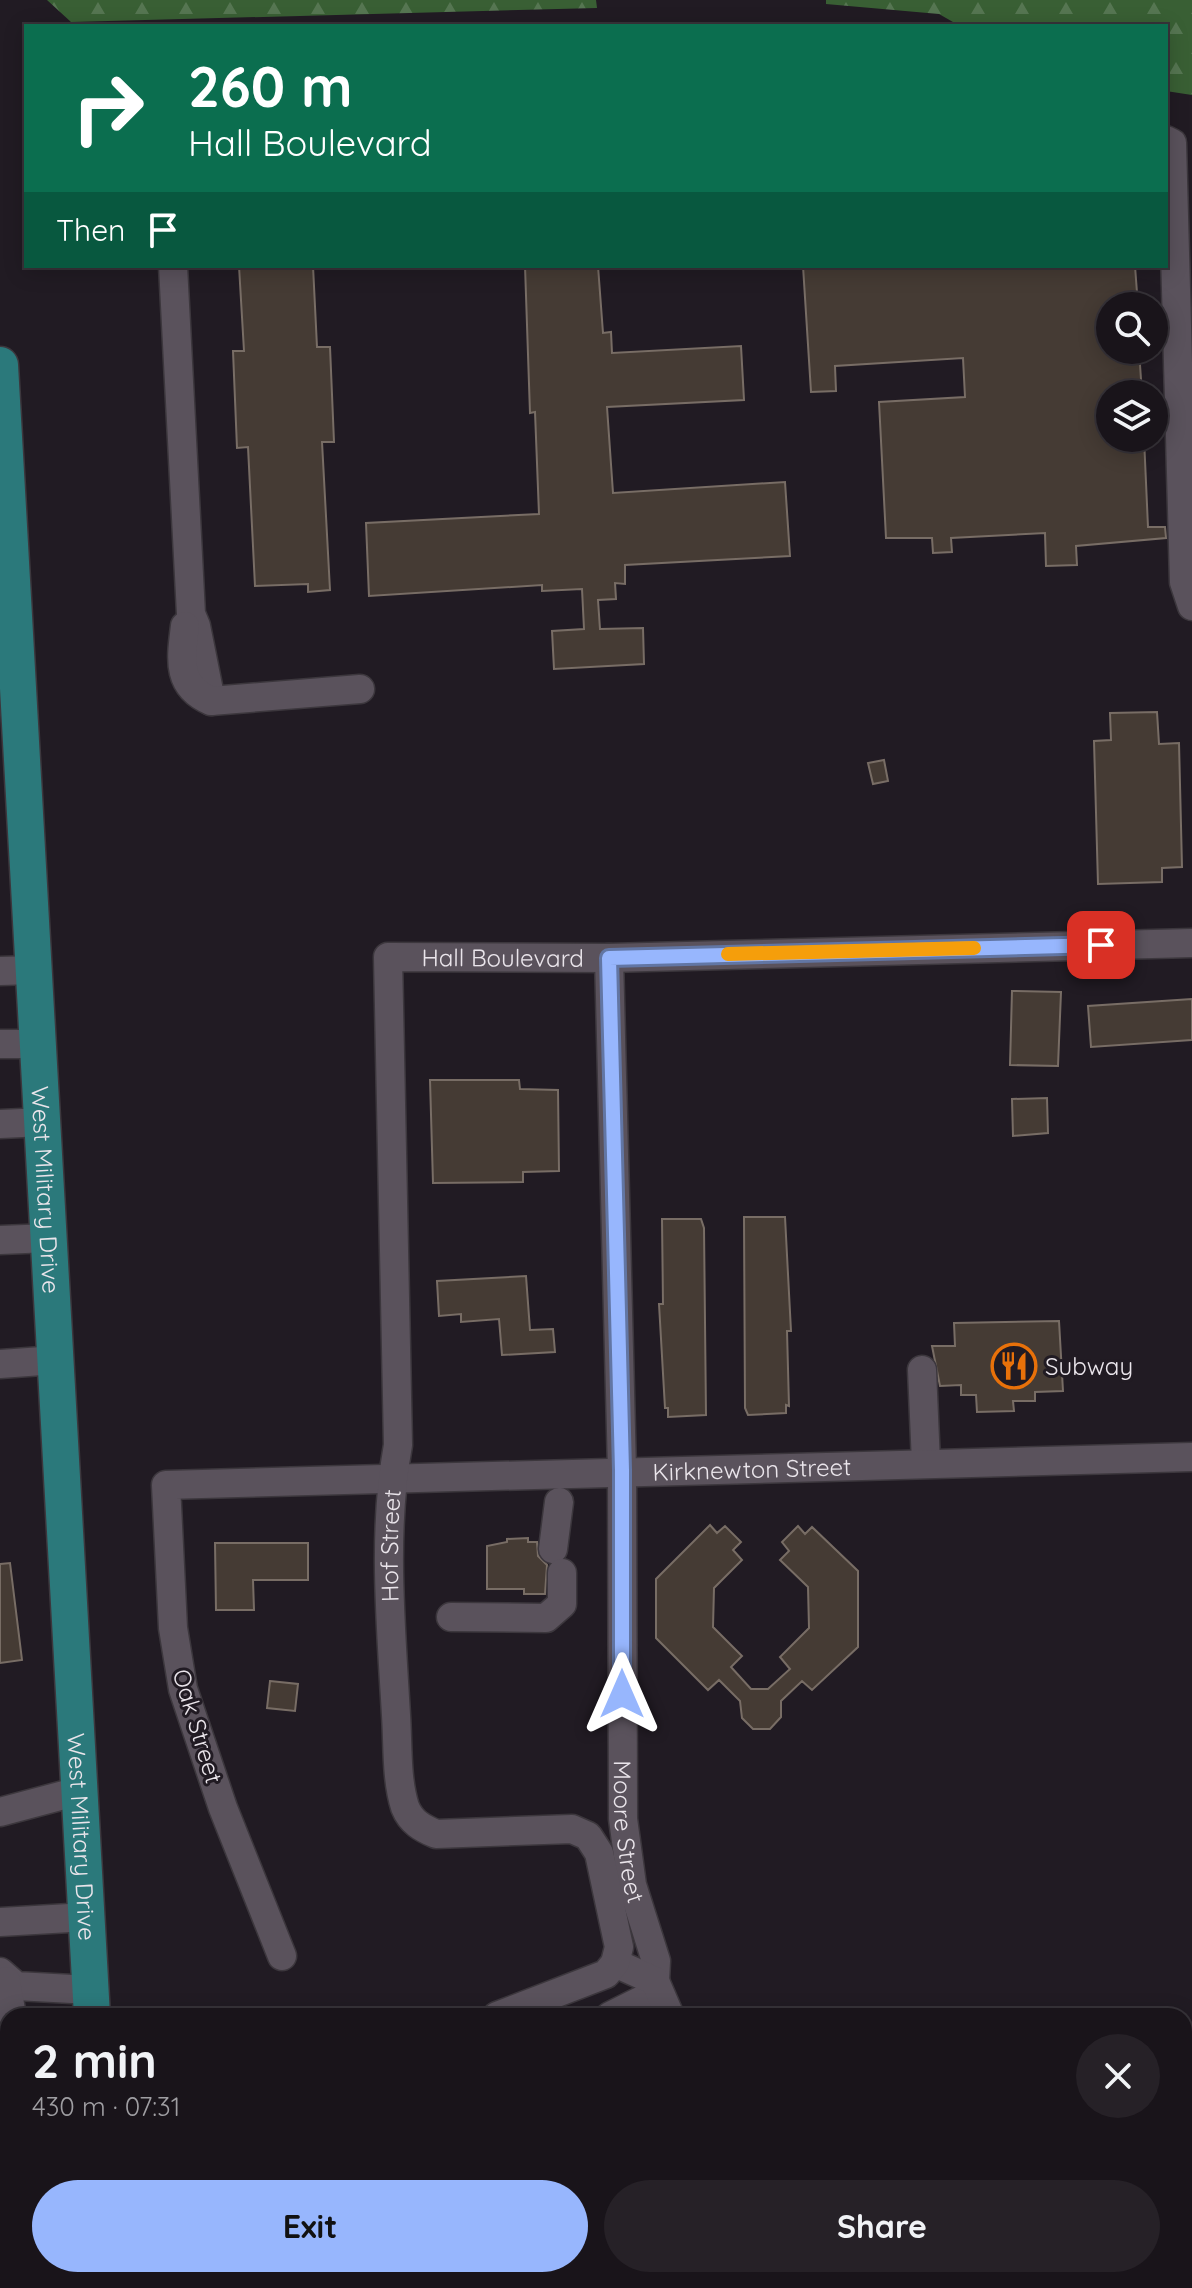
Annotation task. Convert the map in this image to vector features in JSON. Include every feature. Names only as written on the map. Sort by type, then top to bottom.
[{"type":"main road","name":"West Military Drive","points":[[0,368],[92,2003]]},
{"type":"street","points":[[1168,141],[1172,143],[1182,197],[1184,582],[1192,606]]},
{"type":"street","points":[[173,268],[191,614],[184,641],[184,676],[195,694],[211,701],[360,689]]},
{"type":"street","name":"Hall Boulevard","points":[[388,957],[609,958],[1192,943]]},
{"type":"street","name":"Hof Street","points":[[388,957],[398,1445],[392,1478],[392,1645],[401,1784],[406,1808],[417,1825],[436,1834],[569,1829],[579,1832]]},
{"type":"street","name":"Moore Street","points":[[609,958],[622,1470],[622,1797],[632,1885],[656,1961],[655,1981],[667,2008]]},
{"type":"street","points":[[0,971],[35,970]]},
{"type":"street","points":[[0,1044],[39,1044]]},
{"type":"street","points":[[0,1124],[44,1122]]},
{"type":"street","points":[[0,1240],[50,1238]]},
{"type":"street","points":[[0,1364],[56,1360]]},
{"type":"street","points":[[922,1370],[926,1463]]},
{"type":"street","name":"Kirknewton Street","points":[[166,1485],[622,1470],[1192,1457]]},
{"type":"street","name":"Oak Street","points":[[166,1485],[173,1628],[183,1689],[223,1808],[282,1956]]},
{"type":"street","points":[[451,1614],[547,1608],[553,1602],[559,1502]]},
{"type":"street","points":[[0,1812],[79,1791]]},
{"type":"street","points":[[579,1832],[603,1820],[622,1797]]},
{"type":"street","points":[[535,2008],[606,1974],[615,1963],[619,1947],[599,1853],[588,1836],[579,1832]]},
{"type":"street","points":[[0,1922],[87,1917]]},
{"type":"street","points":[[615,1963],[655,1981],[646,1998],[626,2008]]},
{"type":"street","points":[[3,1976],[16,1986],[92,2003]]},
{"type":"street","points":[[3,1976],[10,2008]]},
{"type":"green space","points":[[47,0],[596,0],[597,8],[71,22]]},
{"type":"green space","points":[[826,0],[1192,0],[1192,95],[1168,91],[1168,24],[956,24],[939,14],[826,4]]},
{"type":"building","points":[[239,268],[313,268],[317,347],[330,347],[334,442],[322,442],[330,590],[308,592],[308,584],[255,586],[248,447],[237,448],[233,351],[244,351]]},
{"type":"building","points":[[525,268],[598,268],[603,333],[611,332],[612,353],[741,346],[744,400],[607,407],[613,493],[785,482],[790,556],[625,565],[625,584],[615,583],[616,599],[598,600],[600,629],[643,628],[644,664],[554,669],[552,631],[584,629],[582,589],[542,591],[542,585],[369,596],[366,523],[539,514],[535,412],[530,413]]},
{"type":"building","points":[[803,268],[1135,268],[1137,292],[1096,292],[1096,364],[1140,364],[1141,380],[1096,380],[1096,452],[1145,452],[1148,527],[1165,527],[1166,538],[1076,546],[1077,565],[1046,566],[1045,533],[951,538],[952,552],[933,553],[932,538],[886,538],[879,402],[965,397],[963,358],[835,366],[836,391],[811,392]]},
{"type":"building","points":[[1157,712],[1159,744],[1179,743],[1182,867],[1162,868],[1162,882],[1098,884],[1094,741],[1111,740],[1110,713]]},
{"type":"building","points":[[884,760],[888,781],[873,784],[868,763]]},
{"type":"building","points":[[1012,991],[1061,992],[1058,1066],[1010,1065]]},
{"type":"building","points":[[1192,999],[1192,1040],[1091,1047],[1088,1006]]},
{"type":"building","points":[[430,1080],[519,1080],[520,1089],[558,1090],[559,1171],[523,1172],[523,1182],[433,1183]]},
{"type":"building","points":[[1047,1098],[1048,1133],[1013,1136],[1012,1099]]},
{"type":"building","points":[[744,1217],[785,1217],[791,1331],[787,1331],[789,1406],[786,1405],[786,1413],[748,1415],[745,1408]]},
{"type":"building","points":[[662,1219],[701,1219],[704,1228],[706,1415],[668,1417],[668,1408],[665,1408],[659,1304],[663,1304]]},
{"type":"building","points":[[526,1276],[530,1330],[553,1329],[555,1352],[502,1355],[499,1319],[461,1322],[461,1314],[439,1316],[437,1281]]},
{"type":"building","points":[[1059,1321],[1063,1391],[1035,1392],[1035,1401],[1013,1401],[1014,1411],[977,1412],[976,1395],[961,1395],[961,1385],[940,1386],[932,1346],[955,1346],[954,1323]]},
{"type":"building","points":[[710,1525],[717,1533],[725,1526],[741,1542],[733,1550],[742,1560],[714,1588],[713,1627],[742,1656],[731,1667],[751,1689],[768,1689],[790,1669],[780,1657],[809,1628],[808,1587],[780,1560],[789,1551],[782,1542],[798,1526],[805,1534],[812,1527],[858,1571],[858,1647],[812,1690],[802,1681],[781,1701],[781,1717],[770,1729],[753,1729],[742,1718],[740,1701],[719,1680],[708,1690],[656,1638],[656,1579]]},
{"type":"building","points":[[528,1538],[528,1542],[537,1542],[538,1556],[547,1565],[545,1594],[524,1594],[524,1589],[487,1589],[487,1546],[507,1542],[507,1539]]},
{"type":"building","points":[[215,1543],[308,1543],[308,1580],[253,1580],[254,1610],[216,1610]]},
{"type":"building","points":[[10,1563],[22,1660],[0,1663],[0,1564]]},
{"type":"building","points":[[270,1681],[298,1684],[295,1711],[267,1708]]},
{"type":"slow traffic","points":[[728,954],[974,948]]},
{"type":"place","name":"Subway","points":[[1014,1366]]},
{"type":"route","points":[[622,1694],[622,1470],[609,958],[1101,945]]}]
